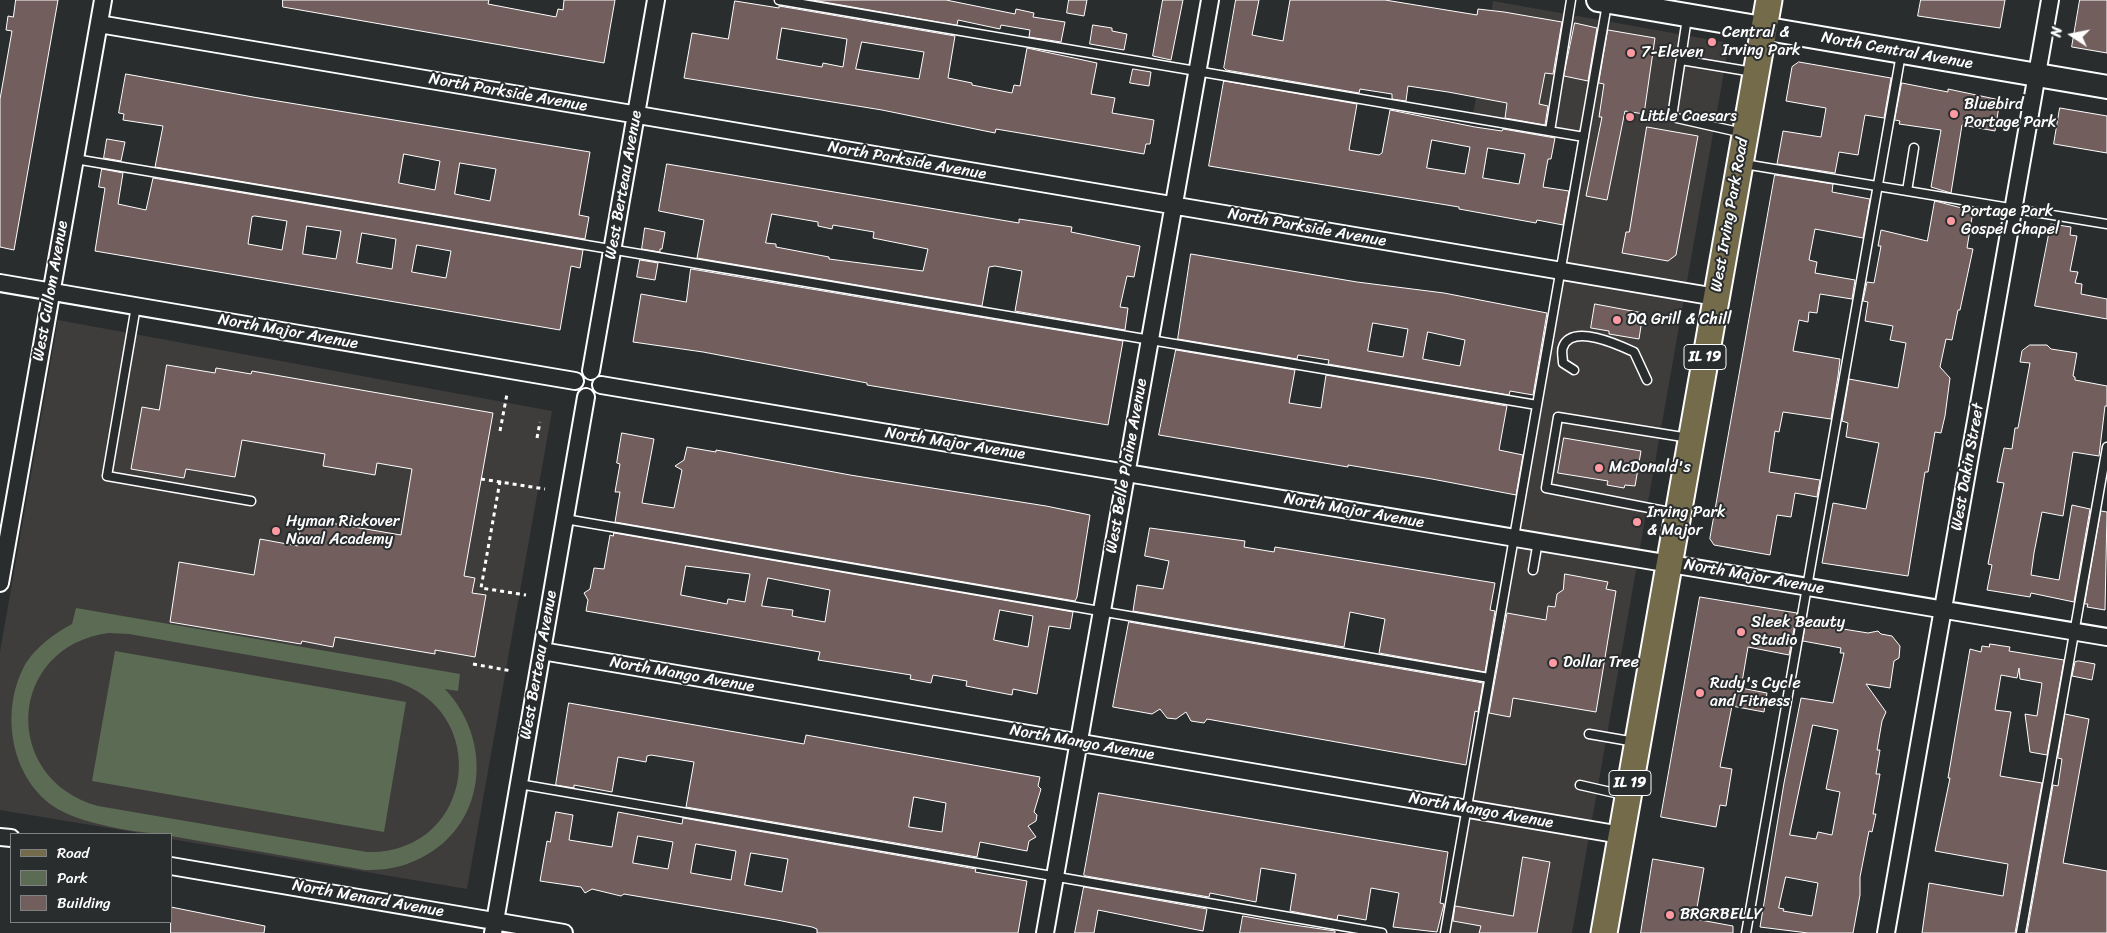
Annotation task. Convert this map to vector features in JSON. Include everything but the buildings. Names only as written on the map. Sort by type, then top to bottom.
[{"type":"main road","name":"West Irving Park Road","points":[[1604,933],[1769,0]]},
{"type":"main road","name":"North Central Avenue","points":[[1603,1],[2107,87]]},
{"type":"street","name":"West Cullom Avenue","points":[[0,583],[103,0]]},
{"type":"street","name":"West Berteau Avenue","points":[[591,371],[656,0]]},
{"type":"street","name":"West Belle Plaine Avenue","points":[[1045,933],[1210,0]]},
{"type":"street","name":"West Dakin Street","points":[[1886,933],[2050,0]]},
{"type":"street","name":"North Parkside Avenue","points":[[99,24],[1716,297]]},
{"type":"street","name":"North Major Avenue","points":[[0,283],[575,381]]},
{"type":"street","points":[[584,371],[591,371],[599,377],[601,385],[595,396],[586,397],[579,393],[575,381],[584,371]]},
{"type":"street","name":"North Major Avenue","points":[[601,385],[2107,636]]},
{"type":"street","name":"West Berteau Avenue","points":[[494,927],[586,397]]},
{"type":"street","name":"North Mango Avenue","points":[[542,651],[1621,835]]},
{"type":"street","name":"North Menard Avenue","points":[[172,866],[494,927],[564,933]]},
{"type":"lane","points":[[779,0],[1584,137]]},
{"type":"lane","points":[[1550,131],[1571,0]]},
{"type":"lane","points":[[1445,933],[1584,137],[1603,1]]},
{"type":"lane","points":[[1688,15],[1672,117],[1745,134]]},
{"type":"lane","points":[[1746,933],[1901,52]]},
{"type":"lane","points":[[1681,60],[1756,73]]},
{"type":"lane","points":[[1907,191],[1914,148]]},
{"type":"lane","points":[[75,159],[1537,405]]},
{"type":"lane","points":[[1740,163],[2107,224]]},
{"type":"lane","points":[[136,306],[107,476],[251,501]]},
{"type":"lane","points":[[1574,370],[1563,363],[1562,348],[1568,340],[1582,335],[1634,352],[1647,380]]},
{"type":"lane","points":[[1678,513],[1546,488],[1558,417],[1691,438]]},
{"type":"lane","points":[[2021,933],[2107,447]]},
{"type":"lane","points":[[565,519],[1489,678]]},
{"type":"lane","points":[[1533,570],[1538,541]]},
{"type":"lane","points":[[1589,734],[1637,743]]},
{"type":"lane","points":[[519,784],[1382,933]]},
{"type":"lane","points":[[1580,785],[1628,795]]},
{"type":"path","points":[[500,431],[506,394]]},
{"type":"path","points":[[538,438],[540,422]]},
{"type":"path","points":[[481,479],[545,489]]},
{"type":"path","points":[[500,481],[481,588],[526,595]]},
{"type":"path","points":[[473,664],[512,672]]},
{"type":"shaded area","points":[[1493,1],[1729,43],[1572,933],[1447,933],[1587,135],[1473,115]]},
{"type":"shaded area","name":"Hyman Rickover Naval Academy","points":[[58,320],[552,411],[467,889],[172,839],[172,833],[139,833],[0,810],[0,652]]},
{"type":"green space","points":[[76,608],[460,674],[458,691],[445,689],[462,712],[472,737],[477,762],[475,788],[467,812],[453,833],[433,851],[402,866],[365,870],[172,836],[172,833],[150,833],[110,827],[64,812],[53,806],[38,793],[27,777],[18,759],[13,740],[12,720],[13,700],[18,681],[26,663],[47,640],[72,624]],"holes":[[[109,633],[129,634],[391,680],[424,696],[446,720],[457,748],[458,778],[449,807],[431,830],[403,847],[367,852],[98,806],[66,791],[44,769],[32,743],[28,714],[35,686],[50,662],[75,643]]]},
{"type":"green space","points":[[115,651],[406,702],[384,832],[92,781]]},
{"type":"place","name":"Central & Irving Park","points":[[1712,42]]},
{"type":"place","name":"7-Eleven","points":[[1631,53]]},
{"type":"place","name":"Bluebird Portage Park","points":[[1954,114]]},
{"type":"place","name":"Little Caesars","points":[[1630,117]]},
{"type":"place","name":"Portage Park Gospel Chapel","points":[[1951,221]]},
{"type":"place","name":"DQ Grill & Chill","points":[[1617,320]]},
{"type":"place","name":"McDonald's","points":[[1599,468]]},
{"type":"place","name":"Irving Park & Major","points":[[1637,522]]},
{"type":"place","name":"Hyman Rickover Naval Academy","points":[[276,531]]},
{"type":"place","name":"Sleek Beauty Studio","points":[[1741,632]]},
{"type":"place","name":"Dollar Tree","points":[[1553,663]]},
{"type":"place","name":"Rudy's Cycle and Fitness","points":[[1700,693]]},
{"type":"place","name":"BRGRBELLY","points":[[1670,915]]}]
